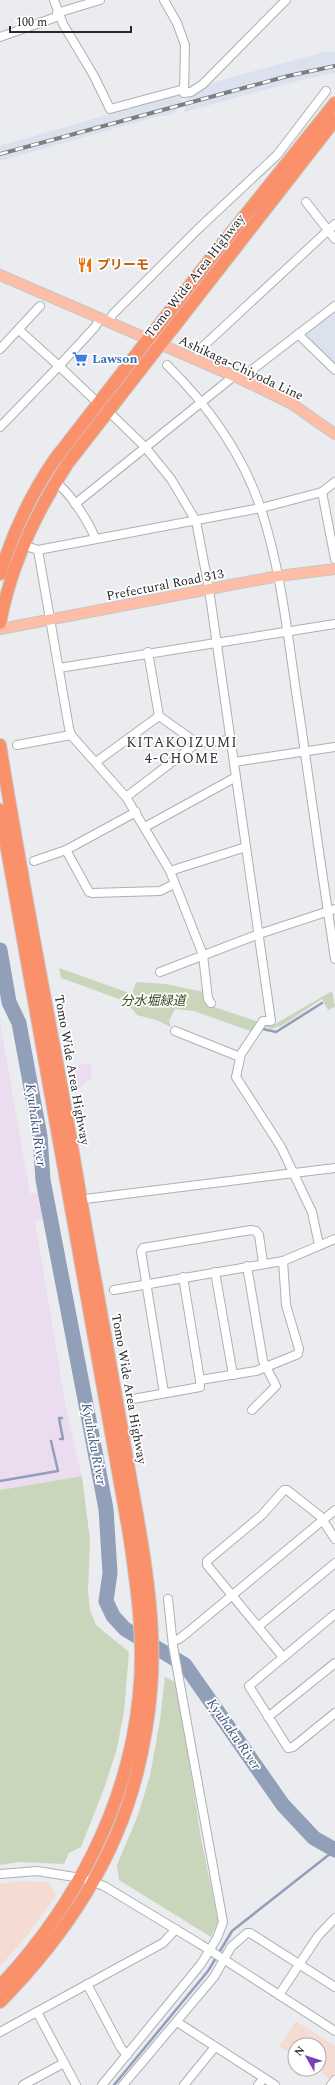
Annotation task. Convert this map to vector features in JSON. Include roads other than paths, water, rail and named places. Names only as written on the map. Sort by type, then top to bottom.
[{"type":"highway","name":"Tomo Wide Area Highway","points":[[0,574],[2,560],[23,513],[43,477],[98,403],[335,103]]},
{"type":"highway","name":"Tomo Wide Area Highway","points":[[0,623],[12,575],[23,545],[46,497],[68,462],[335,120]]},
{"type":"highway","name":"Tomo Wide Area Highway","points":[[0,745],[30,922],[57,1063],[76,1200],[129,1533],[141,1627],[139,1696],[133,1735],[117,1797],[81,1878],[47,1932],[0,1986]]},
{"type":"highway","name":"Tomo Wide Area Highway","points":[[0,810],[133,1496],[152,1632],[152,1662],[146,1722],[137,1771],[121,1821],[93,1882],[54,1942],[0,2002]]},
{"type":"main road","name":"Ashikaga-Chiyoda Line","points":[[0,275],[239,378],[292,404],[335,434]]},
{"type":"main road","name":"Prefectural Road 313","points":[[0,629],[278,576],[335,569]]},
{"type":"street","points":[[54,0],[58,15],[94,76],[110,109],[184,88]]},
{"type":"street","points":[[0,37],[100,0]]},
{"type":"street","points":[[164,0],[185,45],[184,93],[188,93],[203,84],[286,0]]},
{"type":"street","points":[[0,427],[96,327],[113,314],[197,230],[277,155],[326,91]]},
{"type":"street","points":[[306,202],[335,239]]},
{"type":"street","points":[[198,351],[335,224]]},
{"type":"street","points":[[0,349],[40,306]]},
{"type":"street","points":[[75,504],[202,402],[248,373],[335,306]]},
{"type":"street","points":[[19,330],[60,366],[98,403]]},
{"type":"street","points":[[298,334],[335,370]]},
{"type":"street","points":[[167,365],[202,402],[235,452],[261,508],[278,576],[305,752],[332,910],[335,959]]},
{"type":"street","points":[[108,411],[145,448],[171,479],[196,521],[217,642],[271,1021],[263,1021],[260,1023],[256,1034],[240,1057],[236,1078],[281,1147],[312,1212],[319,1246]]},
{"type":"street","points":[[56,482],[62,486],[75,504],[95,538]]},
{"type":"street","points":[[23,545],[38,550],[95,538],[196,521],[261,508],[322,492],[335,482]]},
{"type":"street","points":[[322,492],[333,536],[335,559]]},
{"type":"street","points":[[38,550],[71,734],[126,797],[170,871],[203,955],[208,999],[211,1003]]},
{"type":"street","points":[[59,668],[148,652],[335,624]]},
{"type":"street","points":[[148,652],[159,716],[197,743]]},
{"type":"street","points":[[96,762],[159,716]]},
{"type":"street","points":[[18,745],[71,734]]},
{"type":"street","points":[[126,797],[197,743],[231,740]]},
{"type":"street","points":[[234,762],[335,747]]},
{"type":"street","points":[[145,827],[236,777]]},
{"type":"street","points":[[34,861],[66,850],[136,812]]},
{"type":"street","points":[[170,871],[246,847]]},
{"type":"street","points":[[66,850],[89,892],[92,893],[138,890],[155,892],[163,890],[174,884]]},
{"type":"street","points":[[160,972],[259,934],[332,910]]},
{"type":"street","points":[[175,1031],[240,1057]]},
{"type":"street","points":[[76,1200],[335,1168]]},
{"type":"street","points":[[164,1392],[141,1251],[143,1248],[251,1230],[256,1231],[259,1235],[263,1263]]},
{"type":"street","points":[[114,1290],[283,1260],[335,1239]]},
{"type":"street","points":[[200,1380],[265,1368],[298,1354],[299,1349],[286,1305],[283,1260]]},
{"type":"street","points":[[247,1266],[265,1368],[275,1383],[275,1387],[252,1410]]},
{"type":"street","points":[[215,1272],[232,1375]]},
{"type":"street","points":[[133,1399],[164,1392],[200,1388],[200,1380],[183,1278]]},
{"type":"street","points":[[283,1657],[259,1626],[207,1565],[207,1561],[262,1515],[284,1490],[287,1490],[324,1520],[335,1539]]},
{"type":"street","points":[[173,1643],[335,1510]]},
{"type":"street","points":[[259,1626],[335,1563]]},
{"type":"street","points":[[123,2085],[210,1981],[217,1955],[221,1928],[222,1917],[173,1643],[168,1599]]},
{"type":"street","points":[[335,1614],[249,1686],[286,1746],[291,1748],[335,1713]]},
{"type":"street","points":[[268,1717],[335,1663]]},
{"type":"street","points":[[0,1874],[37,1871],[81,1878],[112,1889],[335,2031]]},
{"type":"street","points":[[279,1995],[318,1936],[335,1918]]},
{"type":"street","points":[[0,2032],[162,1943],[176,1929]]},
{"type":"street","points":[[102,2085],[201,1964],[250,1933],[335,1987]]},
{"type":"street","points":[[87,1984],[123,2051],[127,2054]]},
{"type":"street","points":[[37,2012],[76,2085]]},
{"type":"street","points":[[176,2022],[215,2048],[276,2085]]},
{"type":"street","points":[[184,2085],[215,2048]]},
{"type":"street","points":[[23,2085],[64,2063]]},
{"type":"street","points":[[258,2085],[264,2078]]},
{"type":"street","points":[[331,2085],[335,2080]]},
{"type":"waterway","name":"Kyuhaku River","points":[[0,950],[9,1002],[19,1023],[40,1136],[43,1180],[106,1509],[110,1573],[106,1601],[113,1616],[125,1629],[185,1665],[283,1805],[314,1838],[335,1850]]},
{"type":"waterway","points":[[263,1029],[276,1032],[322,1003]]},
{"type":"waterway","points":[[60,1439],[63,1439],[59,1418],[62,1418]]},
{"type":"waterway","points":[[0,1481],[58,1471],[51,1441]]},
{"type":"waterway","points":[[114,2085],[208,1971],[232,1931],[335,1850]]},
{"type":"railway","points":[[0,154],[288,76],[335,66]]},
{"type":"place","name":"プリーモ","points":[[85,265]]},
{"type":"place","name":"Lawson","points":[[80,359]]},
{"type":"district","name":"KITAKOIZUMI 4-CHOME","points":[[182,750]]},
{"type":"park label","name":"分水堀緑道","points":[[153,1001]]}]
